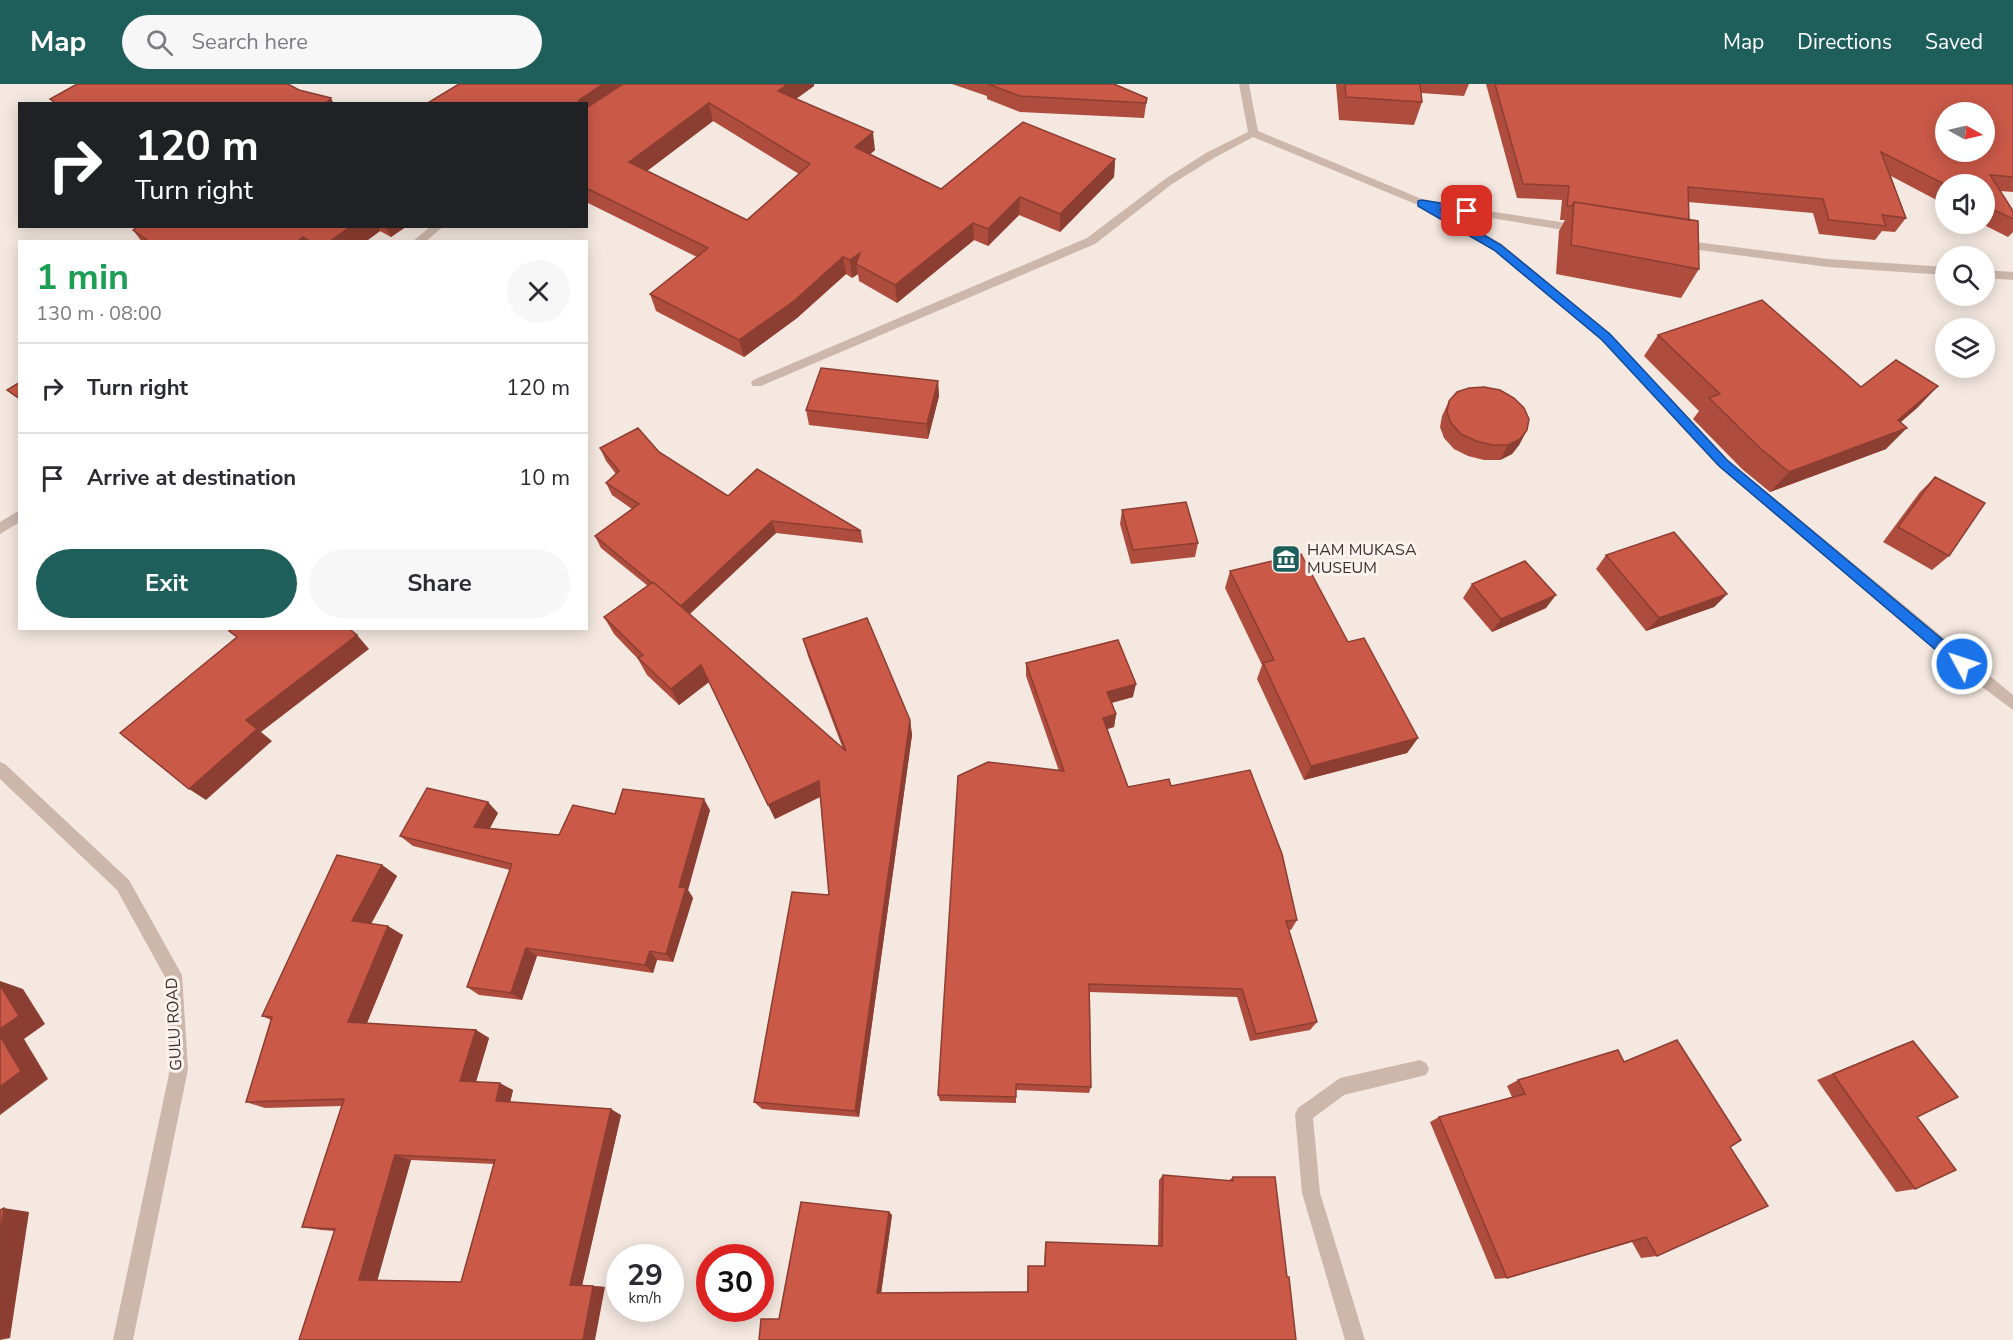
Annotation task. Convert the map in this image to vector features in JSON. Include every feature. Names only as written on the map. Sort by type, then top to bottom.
[{"type":"street","points":[[1244,84],[1253,133]]},
{"type":"street","points":[[757,383],[1092,241],[1137,203],[1222,148],[1253,133],[1422,203],[1497,247],[1606,337],[1723,463],[1962,664],[2013,704]]},
{"type":"street","points":[[1422,203],[1599,231]]},
{"type":"street","points":[[420,240],[436,228]]},
{"type":"street","points":[[1670,243],[1828,263],[1935,270]]},
{"type":"street","points":[[1995,275],[2013,276]]},
{"type":"street","points":[[0,528],[18,516]]},
{"type":"street","name":"GULU ROAD","points":[[0,769],[123,885],[173,975],[179,1069],[123,1340]]},
{"type":"street","points":[[1355,1340],[1311,1193],[1304,1114],[1340,1087],[1420,1069]]},
{"type":"building","points":[[77,84],[288,84],[299,90],[331,98],[327,102],[54,102],[50,99]]},
{"type":"building","points":[[459,84],[603,84],[578,102],[429,102]]},
{"type":"building","points":[[623,84],[788,84],[778,91],[873,132],[855,147],[941,189],[1023,122],[1115,159],[1060,214],[1020,197],[988,229],[973,223],[895,285],[856,264],[860,253],[850,260],[843,257],[794,301],[739,340],[650,294],[708,248],[588,189],[588,107]],"holes":[[[709,103],[810,164],[747,220],[629,162]]]},
{"type":"building","points":[[988,84],[1114,84],[1147,98],[1146,103],[1020,96]]},
{"type":"building","points":[[1345,84],[1420,84],[1422,102],[1346,97]]},
{"type":"building","points":[[1495,84],[2013,84],[2013,177],[1995,174],[1935,174],[1935,179],[1881,152],[1906,218],[1882,215],[1886,226],[1829,220],[1823,199],[1688,187],[1689,220],[1574,202],[1572,206],[1567,206],[1569,186],[1523,184]]},
{"type":"building","points":[[1995,183],[2013,211],[2013,219],[1995,210]]},
{"type":"building","points":[[1574,202],[1698,221],[1699,269],[1571,245]]},
{"type":"building","points":[[136,228],[348,228],[332,240],[308,240],[303,237],[299,240],[147,240],[133,230]]},
{"type":"building","points":[[1762,300],[1861,387],[1896,360],[1938,386],[1898,420],[1907,428],[1789,472],[1760,448],[1709,398],[1720,394],[1658,335]]},
{"type":"building","points":[[821,368],[938,381],[927,424],[806,410]]},
{"type":"building","points":[[18,383],[18,398],[7,390]]},
{"type":"building","points":[[1484,387],[1500,390],[1514,398],[1524,408],[1529,419],[1527,430],[1520,439],[1508,445],[1492,445],[1461,434],[1451,423],[1447,412],[1449,401],[1457,392]]},
{"type":"building","points":[[638,428],[659,452],[728,496],[757,469],[861,531],[772,521],[681,606],[595,536],[639,504],[606,483],[619,471],[600,448]]},
{"type":"building","points":[[1935,477],[1985,503],[1949,556],[1898,527]]},
{"type":"building","points":[[1186,502],[1198,543],[1133,550],[1122,510]]},
{"type":"building","points":[[1674,532],[1727,594],[1659,618],[1606,555]]},
{"type":"building","points":[[1301,554],[1348,642],[1364,638],[1418,738],[1311,766],[1263,663],[1274,660],[1230,571]]},
{"type":"building","points":[[1525,561],[1556,595],[1501,619],[1472,584]]},
{"type":"building","points":[[653,582],[846,751],[803,639],[867,618],[910,720],[855,1111],[754,1102],[792,892],[829,895],[819,781],[768,805],[701,665],[671,689],[638,658],[643,655],[604,617]]},
{"type":"building","points":[[351,630],[357,635],[246,720],[257,729],[189,789],[120,733],[237,637],[229,631]]},
{"type":"building","points":[[1118,640],[1136,684],[1107,692],[1116,714],[1103,718],[1128,787],[1169,779],[1171,786],[1250,770],[1282,854],[1297,920],[1286,921],[1317,1022],[1256,1034],[1242,989],[1089,984],[1091,1087],[1016,1084],[1016,1097],[938,1095],[958,776],[988,762],[1064,771],[1026,663]]},
{"type":"building","points":[[427,788],[488,802],[474,827],[559,835],[573,805],[615,814],[623,789],[704,799],[679,887],[686,888],[666,954],[650,951],[645,965],[526,948],[511,993],[467,987],[512,864],[400,836]]},
{"type":"building","points":[[337,855],[382,865],[352,921],[388,926],[348,1022],[476,1030],[460,1081],[500,1083],[496,1101],[611,1109],[570,1285],[593,1286],[583,1340],[299,1340],[335,1229],[302,1227],[344,1099],[246,1102],[272,1017],[262,1016]],"holes":[[[395,1155],[495,1160],[461,1282],[359,1280]]]},
{"type":"building","points":[[0,985],[19,1016],[0,1029]]},
{"type":"building","points":[[0,1036],[21,1071],[0,1087]]},
{"type":"building","points":[[1677,1040],[1741,1140],[1730,1147],[1768,1206],[1657,1256],[1646,1237],[1507,1278],[1439,1117],[1525,1094],[1518,1080],[1618,1050],[1624,1062]]},
{"type":"building","points":[[1913,1041],[1958,1097],[1917,1117],[1956,1170],[1915,1189],[1833,1074]]},
{"type":"building","points":[[1163,1175],[1233,1181],[1233,1177],[1275,1177],[1296,1340],[759,1340],[761,1322],[774,1322],[774,1319],[779,1319],[801,1202],[889,1212],[877,1293],[1028,1292],[1028,1266],[1045,1266],[1046,1242],[1162,1246]]},
{"type":"building","points":[[4,1208],[0,1235],[0,1210]]},
{"type":"place","name":"HAM MUKASA MUSEUM","points":[[1286,559]]},
{"type":"route","points":[[1467,211],[1422,203],[1497,247],[1606,337],[1723,463],[1962,664]]}]
